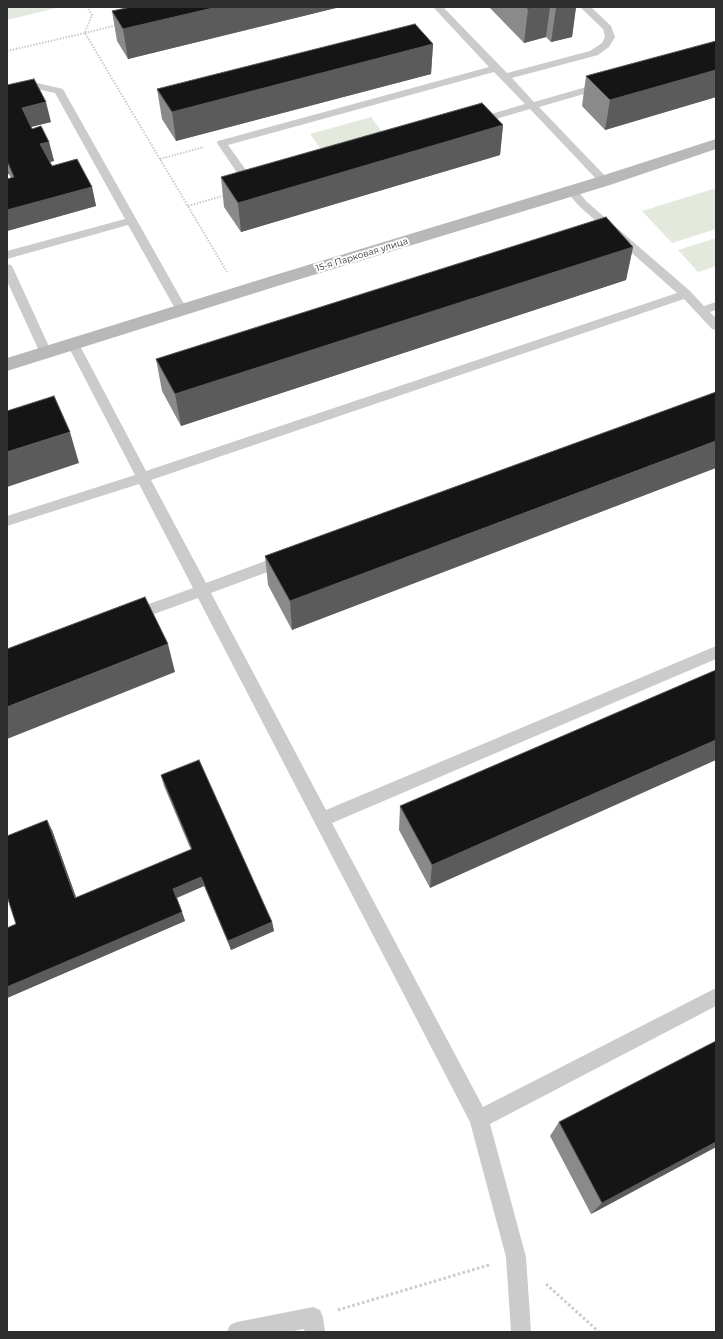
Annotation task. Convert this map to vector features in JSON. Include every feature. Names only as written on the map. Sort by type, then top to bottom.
[{"type":"street","name":"15-я Парковая улица","points":[[7,365],[182,311],[288,276],[572,191],[716,144]]},
{"type":"lane","points":[[438,7],[604,181]]},
{"type":"lane","points":[[505,76],[594,53],[606,46],[610,37],[608,28],[585,7]]},
{"type":"lane","points":[[255,186],[222,143],[496,68]]},
{"type":"lane","points":[[464,125],[616,81]]},
{"type":"lane","points":[[7,93],[37,86],[59,91],[182,311]]},
{"type":"lane","points":[[572,191],[583,204],[686,294],[716,326]]},
{"type":"lane","points":[[7,255],[131,221]]},
{"type":"lane","points":[[7,268],[46,353]]},
{"type":"lane","points":[[7,521],[144,477],[686,294]]},
{"type":"lane","points":[[701,311],[716,306]]},
{"type":"lane","points":[[73,344],[144,477],[321,820],[479,1119],[516,1257],[521,1332]]},
{"type":"lane","points":[[120,620],[299,554]]},
{"type":"lane","points":[[321,820],[716,652]]},
{"type":"lane","points":[[479,1119],[716,997]]},
{"type":"lane","points":[[238,1332],[314,1325]]},
{"type":"path","points":[[85,33],[92,15],[87,7]]},
{"type":"path","points":[[7,51],[122,23]]},
{"type":"path","points":[[85,33],[228,274]]},
{"type":"path","points":[[160,159],[222,143]]},
{"type":"path","points":[[188,206],[255,186]]},
{"type":"path","points":[[314,1325],[516,1257],[599,1332]]},
{"type":"shaded area","points":[[7,7],[60,7],[7,20]]},
{"type":"shaded area","points":[[371,117],[385,136],[324,153],[310,134]]},
{"type":"shaded area","points":[[716,188],[716,229],[672,243],[642,211]]},
{"type":"shaded area","points":[[716,238],[716,266],[698,272],[678,250]]},
{"type":"building","points":[[131,7],[217,7],[123,29],[112,11]]},
{"type":"building","points":[[415,24],[433,44],[172,112],[157,89]]},
{"type":"building","points":[[716,41],[716,70],[610,100],[586,76]]},
{"type":"building","points":[[34,79],[46,102],[22,108],[32,129],[41,126],[49,142],[40,144],[52,166],[77,159],[92,187],[7,210],[7,179],[14,177],[7,161],[7,85]]},
{"type":"building","points":[[482,103],[503,125],[238,203],[221,177]]},
{"type":"building","points":[[606,217],[633,247],[175,394],[156,359]]},
{"type":"building","points":[[716,392],[716,441],[290,601],[265,556]]},
{"type":"building","points":[[54,396],[70,432],[7,452],[7,411]]},
{"type":"building","points":[[145,597],[168,644],[7,707],[7,649]]},
{"type":"building","points":[[716,670],[716,740],[432,865],[400,806]]},
{"type":"building","points":[[199,760],[272,922],[228,941],[201,877],[173,889],[182,912],[7,987],[7,928],[16,924],[7,896],[7,836],[47,820],[75,898],[192,849],[161,775]]},
{"type":"building","points":[[716,1041],[716,1142],[602,1203],[559,1122]]}]
